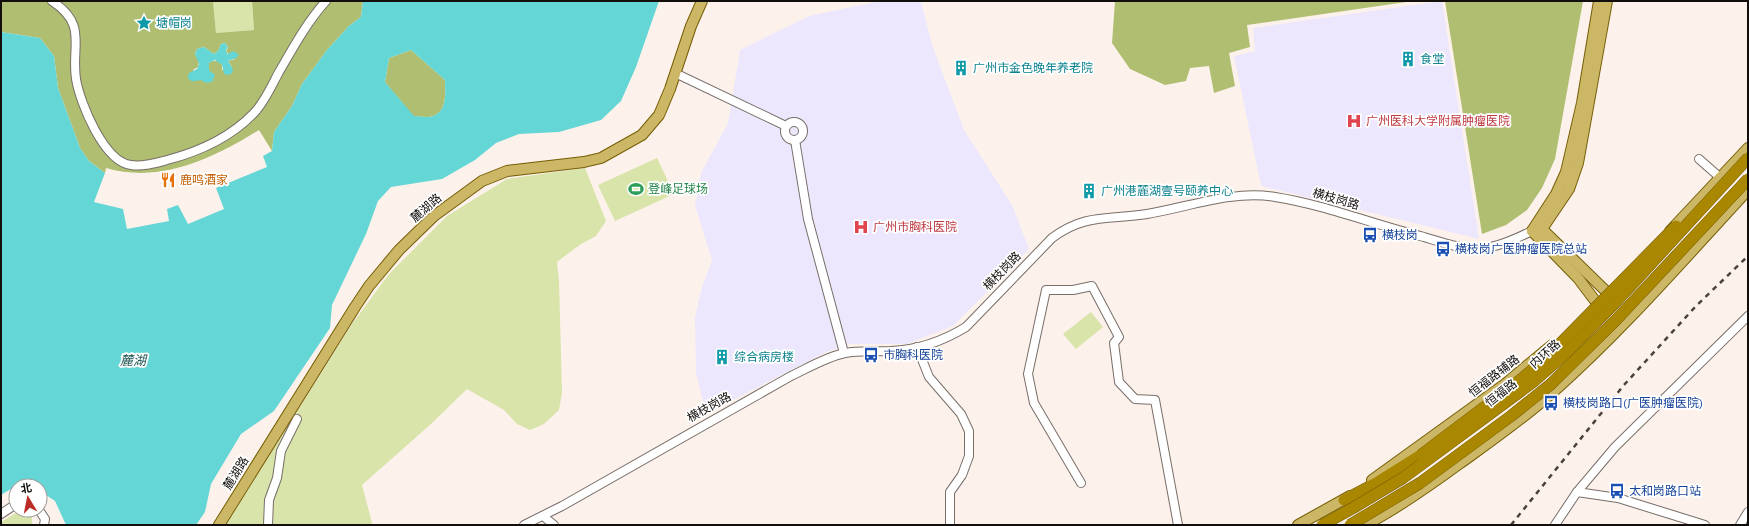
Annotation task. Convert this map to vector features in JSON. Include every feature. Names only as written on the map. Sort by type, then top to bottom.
[{"type":"highway","points":[[1344,500],[1378,482],[1421,454],[1546,359],[1637,264],[1748,157]]},
{"type":"highway","name":"内环路","points":[[1326,524],[1403,478],[1533,382],[1565,354],[1615,303],[1748,157]]},
{"type":"highway","points":[[1350,525],[1420,483],[1512,416],[1551,384],[1616,320],[1748,180]]},
{"type":"main road","name":"麓湖路","points":[[219,525],[358,302],[386,266],[434,216],[495,174],[507,170],[584,162],[601,158],[642,135],[659,115],[691,26],[702,1]]},
{"type":"main road","points":[[1599,1],[1582,103],[1566,172],[1556,194],[1532,231],[1578,278],[1606,315]]},
{"type":"main road","points":[[1607,1],[1578,163],[1569,189],[1542,229],[1610,294],[1623,311]]},
{"type":"main road","name":"恒福路辅路","points":[[1298,525],[1344,500],[1505,384],[1598,306],[1723,181],[1748,148]]},
{"type":"main road","name":"恒福路","points":[[1326,524],[1399,483],[1504,408],[1563,358],[1606,315],[1623,311],[1723,181],[1748,161]]},
{"type":"main road","name":"恒福路","points":[[1347,525],[1407,490],[1509,416],[1562,372],[1623,311],[1748,180]]},
{"type":"main road","points":[[1365,525],[1419,493],[1512,426],[1553,393],[1623,311],[1748,190]]},
{"type":"main road","name":"横枝岗路","points":[[1532,231],[1542,229]]},
{"type":"main road","points":[[1326,524],[1344,500]]},
{"type":"street","points":[[52,1],[65,9],[73,22],[77,48],[76,79],[84,107],[99,138],[108,150],[113,156],[130,166],[154,164],[191,154],[229,133],[255,113],[292,48],[326,1]]},
{"type":"street","points":[[675,73],[786,126]]},
{"type":"street","points":[[794,122],[802,126],[802,135],[795,140],[790,140],[785,135],[786,126],[794,122]]},
{"type":"street","points":[[795,140],[808,219],[844,353]]},
{"type":"street","points":[[1699,159],[1723,181]]},
{"type":"street","name":"横枝岗路","points":[[524,525],[543,516],[791,376],[825,360],[844,353],[904,350],[917,347],[940,340],[966,327],[1052,238],[1064,229],[1077,223],[1092,219],[1146,214],[1209,200],[1255,196],[1275,197],[1308,205],[1467,248],[1494,246],[1532,231]]},
{"type":"street","points":[[1081,483],[1034,403],[1028,374],[1046,290],[1073,290],[1092,286],[1119,337],[1114,343],[1119,382],[1135,399],[1155,400],[1178,525]]},
{"type":"street","points":[[1555,525],[1577,492],[1615,447],[1748,316]]},
{"type":"street","points":[[917,347],[929,377],[961,414],[969,431],[969,456],[962,475],[950,492],[950,525]]},
{"type":"street","points":[[268,525],[270,500],[277,478],[281,451],[297,419]]},
{"type":"street","points":[[1577,492],[1618,498],[1705,525]]},
{"type":"street","points":[[1740,525],[1748,512]]},
{"type":"street","points":[[543,516],[554,525]]},
{"type":"shaded area","name":"广州市胸科医院","points":[[880,1],[921,1],[932,45],[964,130],[1012,205],[1029,249],[953,326],[907,344],[850,344],[826,352],[706,414],[696,373],[695,317],[702,287],[712,260],[695,206],[701,173],[728,123],[740,50],[809,16]]},
{"type":"shaded area","name":"广州医科大学附属肿瘤医院","points":[[1442,1],[1479,239],[1261,186],[1234,56],[1255,51],[1253,28]]},
{"type":"green space","points":[[1,1],[213,1],[216,33],[254,30],[252,1],[363,1],[361,17],[349,26],[327,50],[302,84],[292,106],[274,132],[272,151],[259,130],[205,159],[186,166],[147,173],[127,172],[106,168],[105,173],[89,161],[80,148],[58,88],[54,56],[40,38],[1,32]],"holes":[[[225,43],[228,47],[226,52],[235,59],[228,61],[232,67],[222,70],[222,65],[219,61],[212,61],[209,63],[209,70],[202,80],[198,80],[193,70],[198,67],[199,61],[195,54],[197,49],[204,47],[214,54],[218,51],[221,44]]]},
{"type":"green space","points":[[213,1],[252,1],[254,30],[216,33]]},
{"type":"green space","points":[[1115,1],[1413,1],[1247,25],[1250,47],[1229,53],[1235,86],[1214,93],[1209,66],[1190,68],[1186,81],[1165,85],[1130,69],[1112,43]]},
{"type":"green space","points":[[1445,1],[1583,1],[1555,159],[1542,188],[1527,210],[1506,225],[1482,234]]},
{"type":"green space","points":[[411,50],[445,80],[445,101],[438,114],[433,116],[414,117],[385,82],[389,58]]},
{"type":"green space","name":"登峰足球场","points":[[657,158],[674,194],[615,221],[598,185]]},
{"type":"green space","points":[[585,168],[606,221],[596,236],[581,244],[557,262],[559,281],[562,392],[559,410],[544,424],[530,430],[517,424],[504,410],[467,389],[431,424],[362,485],[372,523],[371,525],[226,525],[352,324],[389,274],[447,216],[507,179]]},
{"type":"green space","points":[[1091,312],[1103,327],[1076,349],[1063,334]]},
{"type":"green space","points":[[8,518],[32,518],[32,525],[1,525],[1,522]]},
{"type":"water","name":"麓湖","points":[[363,1],[659,1],[636,67],[621,101],[601,120],[559,132],[519,134],[496,143],[475,160],[442,179],[391,187],[378,201],[366,234],[332,305],[330,328],[274,411],[241,434],[211,484],[205,512],[196,525],[66,525],[55,501],[48,496],[48,478],[8,478],[8,491],[1,495],[1,32],[40,38],[54,56],[58,88],[80,148],[89,161],[105,173],[94,202],[123,209],[127,229],[169,221],[167,209],[178,205],[188,224],[224,209],[216,188],[267,167],[263,156],[272,151],[274,132],[292,106],[302,84],[327,50],[349,26],[361,17]],"holes":[[[411,50],[445,80],[445,101],[438,114],[431,117],[414,116],[385,82],[389,58]]]},
{"type":"water","points":[[225,43],[228,47],[226,50],[227,54],[234,51],[239,55],[228,61],[233,69],[232,73],[228,75],[224,74],[222,65],[215,60],[209,63],[209,70],[215,75],[212,82],[206,83],[201,80],[193,81],[188,78],[189,73],[197,69],[199,64],[195,54],[197,49],[204,47],[214,54],[218,51],[221,44]]},
{"type":"railway","points":[[1511,525],[1624,385],[1696,306],[1748,256]]},
{"type":"place","name":"塘帽岗","points":[[144,23]]},
{"type":"place","name":"食堂","points":[[1408,59]]},
{"type":"place","name":"广州市金色晚年养老院","points":[[961,68]]},
{"type":"place","name":"广州医科大学附属肿瘤医院","points":[[1354,121]]},
{"type":"place","name":"鹿鸣酒家","points":[[168,180]]},
{"type":"place","name":"登峰足球场","points":[[636,189]]},
{"type":"place","name":"广州港麓湖壹号颐养中心","points":[[1089,191]]},
{"type":"place","name":"广州市胸科医院","points":[[861,227]]},
{"type":"place","name":"横枝岗","points":[[1370,235]]},
{"type":"place","name":"横枝岗广医肿瘤医院总站","points":[[1443,249]]},
{"type":"place","name":"市胸科医院","points":[[871,355]]},
{"type":"place","name":"综合病房楼","points":[[722,357]]},
{"type":"place","name":"横枝岗路口(广医肿瘤医院)","points":[[1551,403]]},
{"type":"place","name":"太和岗路口站","points":[[1617,491]]}]
